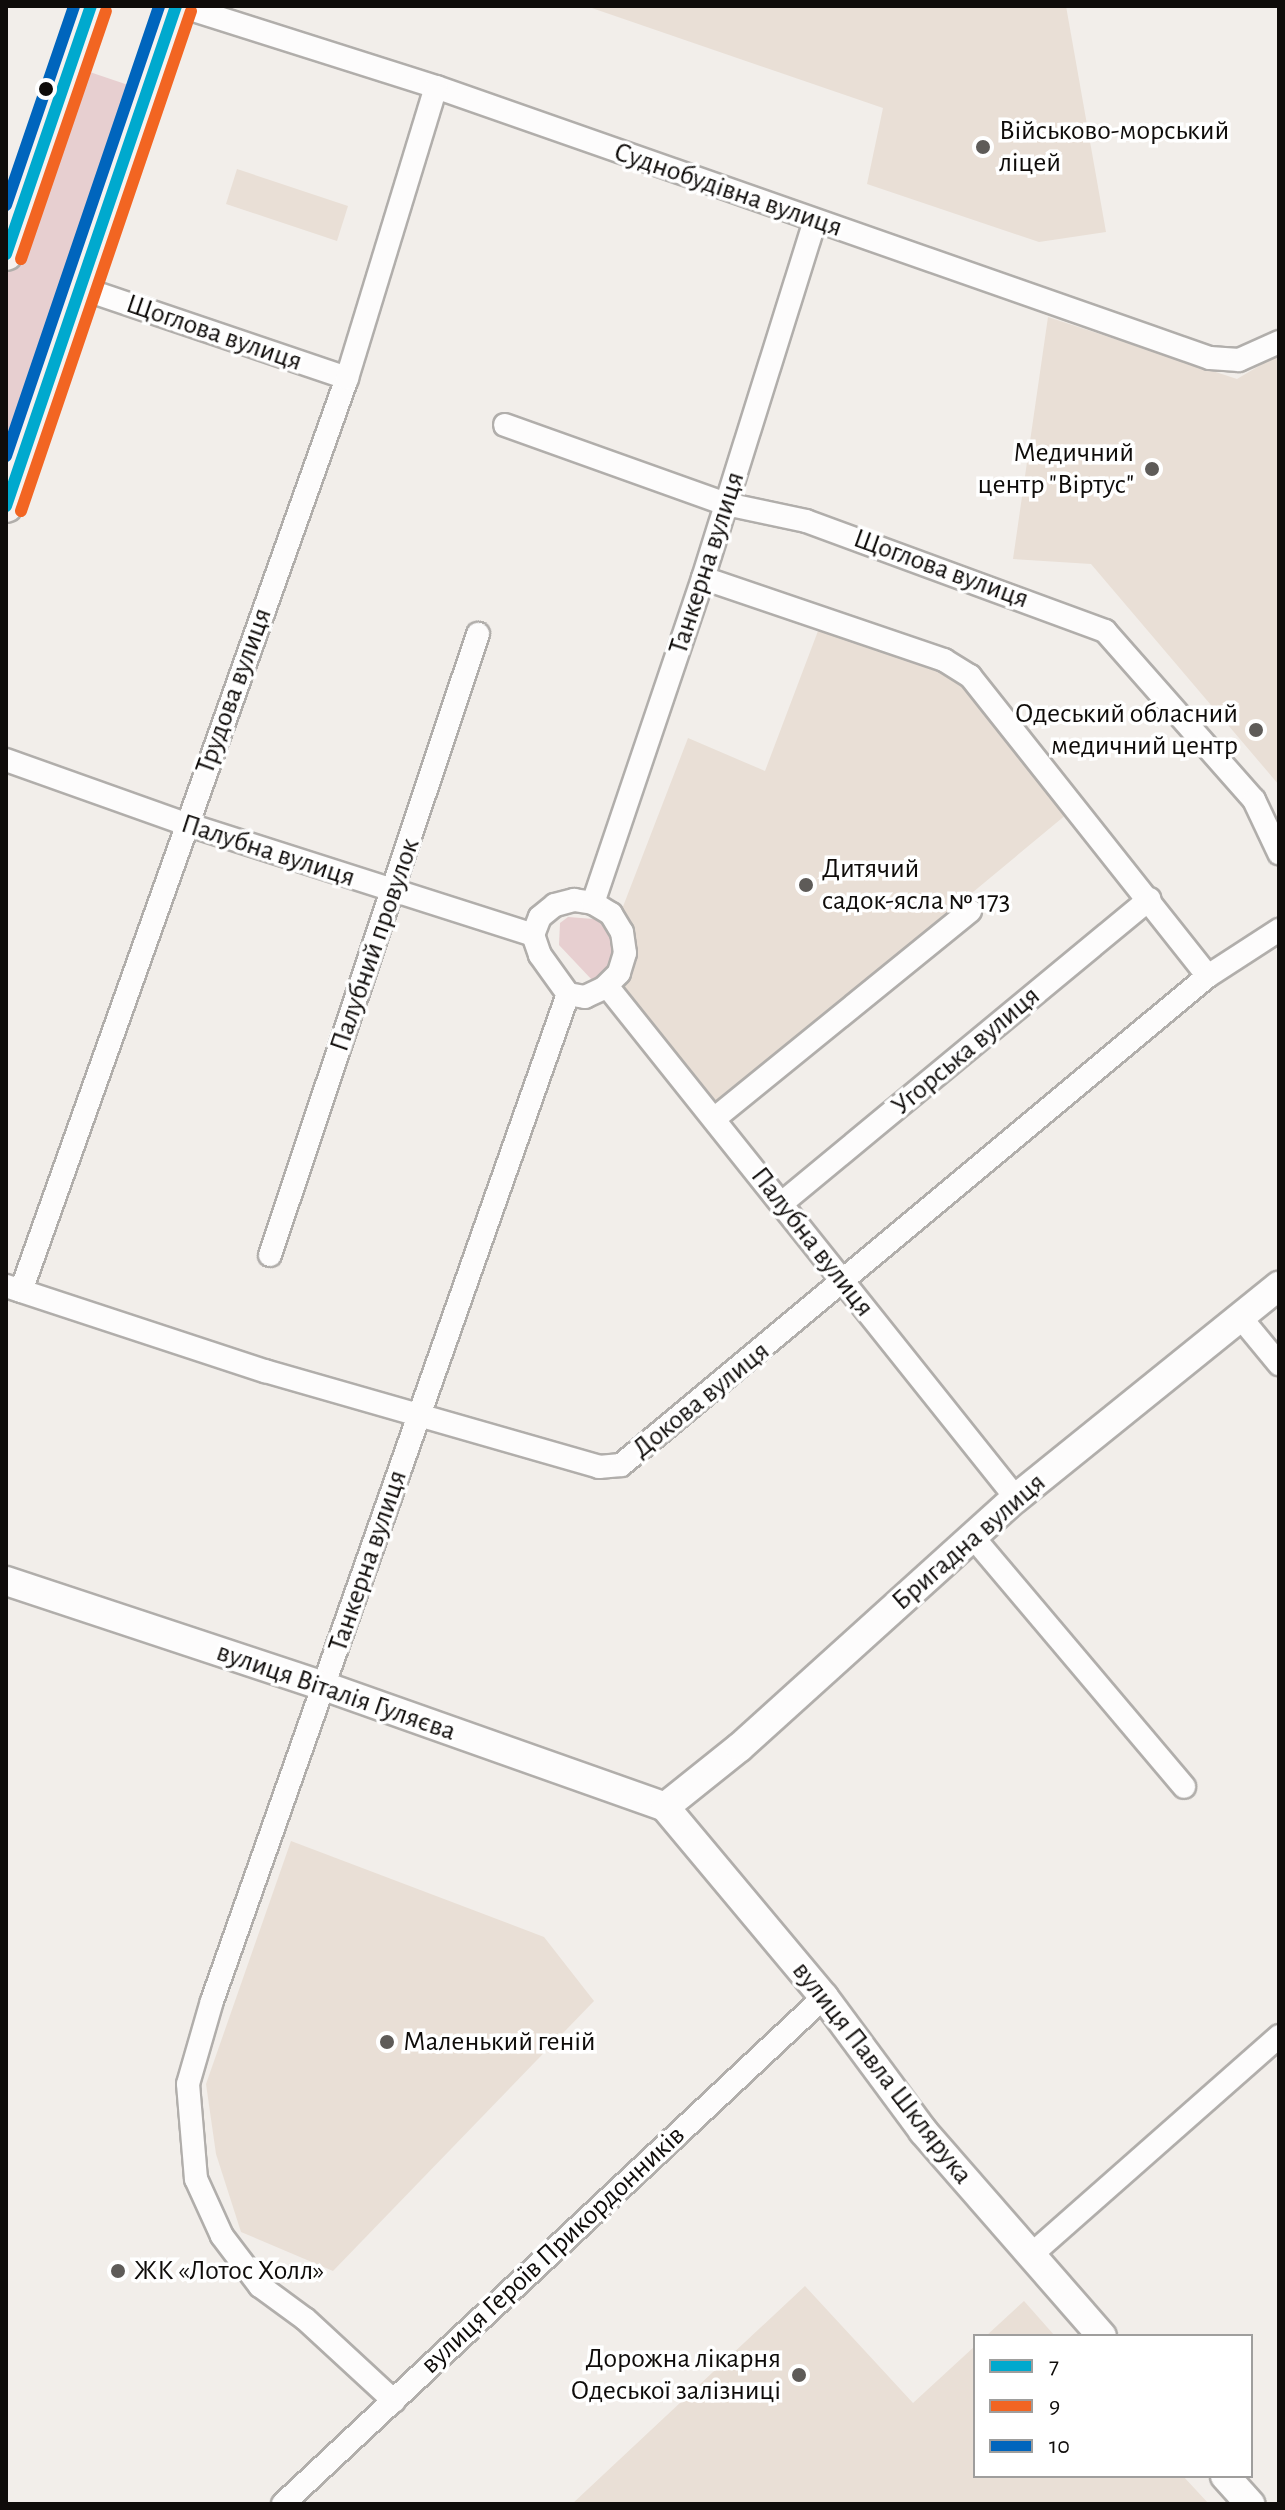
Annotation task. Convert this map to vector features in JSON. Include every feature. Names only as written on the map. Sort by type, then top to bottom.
[{"type":"main road","points":[[6,254],[91,6]]},
{"type":"main road","points":[[6,506],[178,6]]},
{"type":"street","name":"Суднобудівна вулиця","points":[[178,6],[436,87],[1210,358],[1239,360],[1277,344]]},
{"type":"street","name":"Трудова вулиця","points":[[14,1288],[347,378],[436,87]]},
{"type":"street","name":"Танкерна вулиця","points":[[593,903],[703,578],[815,221]]},
{"type":"street","name":"Щоглова вулиця","points":[[81,288],[347,378]]},
{"type":"street","name":"Щоглова вулиця","points":[[505,425],[726,504],[806,521],[1105,631],[1254,800],[1279,853]]},
{"type":"street","points":[[703,578],[944,660],[970,676],[1208,976]]},
{"type":"street","name":"Палубний провулок","points":[[270,1255],[478,634]]},
{"type":"street","name":"Палубна вулиця","points":[[6,760],[186,824],[533,935]]},
{"type":"street","name":"Угорська вулиця","points":[[782,1203],[1149,899]]},
{"type":"street","points":[[574,900],[593,903],[611,914],[622,932],[625,953],[619,973],[607,986],[585,997],[568,994],[540,955],[533,935],[540,917],[555,905],[574,900]]},
{"type":"street","points":[[714,1119],[970,911]]},
{"type":"street","name":"Докова вулиця","points":[[14,1288],[265,1371],[599,1467],[621,1465],[1208,976],[1279,930]]},
{"type":"street","name":"Палубна вулиця","points":[[607,986],[1016,1498]]},
{"type":"street","name":"Танкерна вулиця","points":[[394,2401],[305,2319],[260,2286],[222,2236],[196,2179],[188,2084],[212,2001],[568,994]]},
{"type":"street","name":"Бригадна вулиця","points":[[665,1807],[740,1747],[1016,1498],[1279,1286]]},
{"type":"street","points":[[1241,1318],[1279,1364]]},
{"type":"street","points":[[973,1537],[1184,1787]]},
{"type":"street","name":"вулиця Віталія Гуляєва","points":[[6,1581],[324,1686],[665,1807]]},
{"type":"street","name":"вулиця Павла Шклярука","points":[[665,1807],[824,1997],[923,2131],[1100,2334]]},
{"type":"street","name":"вулиця Героїв Прикордонників","points":[[283,2504],[824,1997]]},
{"type":"street","points":[[1031,2255],[1275,2048]]},
{"type":"street","points":[[1227,2478],[1250,2504]]},
{"type":"shaded area","name":"Військово-морський ліцей","points":[[586,6],[1066,6],[1106,232],[1039,242],[867,184],[883,108]]},
{"type":"shaded area","points":[[78,68],[137,88],[6,473],[6,277]]},
{"type":"shaded area","points":[[237,169],[348,206],[337,241],[226,204]]},
{"type":"shaded area","name":"Медичний центр \"Віртус\"","points":[[1048,317],[1237,379],[1279,354],[1279,785],[1091,564],[1013,559]]},
{"type":"shaded area","name":"Дитячий садок-ясла № 173","points":[[821,623],[961,672],[1073,809],[714,1107],[602,961],[688,738],[765,771]]},
{"type":"shaded area","points":[[568,917],[594,919],[608,928],[615,943],[613,964],[603,976],[593,981],[559,945],[560,923]]},
{"type":"shaded area","name":"Маленький геній","points":[[291,1841],[544,1937],[594,2001],[333,2271],[241,2232],[216,2154],[206,2084]]},
{"type":"shaded area","name":"Дорожна лікарня Одеської залізниці","points":[[805,2286],[913,2403],[973,2348],[973,2478],[1185,2478],[1209,2504],[572,2504]]},
{"type":"shaded area","points":[[1024,2301],[1053,2334],[988,2334]]},
{"type":"transit line","name":"10","points":[[6,205],[74,6]]},
{"type":"transit line","name":"7","points":[[6,254],[91,6]]},
{"type":"transit line","name":"10","points":[[6,456],[159,6]]},
{"type":"transit line","name":"7","points":[[6,506],[176,6]]},
{"type":"transit line","name":"9","points":[[21,259],[106,11]]},
{"type":"transit line","name":"9","points":[[21,511],[191,11]]},
{"type":"place","name":"Військово-морський ліцей","points":[[983,147]]},
{"type":"place","name":"Медичний центр \"Віртус\"","points":[[1152,469]]},
{"type":"place","name":"Одеський обласний медичний центр","points":[[1256,730]]},
{"type":"place","name":"Дитячий садок-ясла № 173","points":[[806,885]]},
{"type":"place","name":"Маленький геній","points":[[387,2042]]},
{"type":"place","name":"ЖК «Лотос Холл»","points":[[118,2271]]},
{"type":"place","name":"Дорожна лікарня Одеської залізниці","points":[[799,2375]]}]
